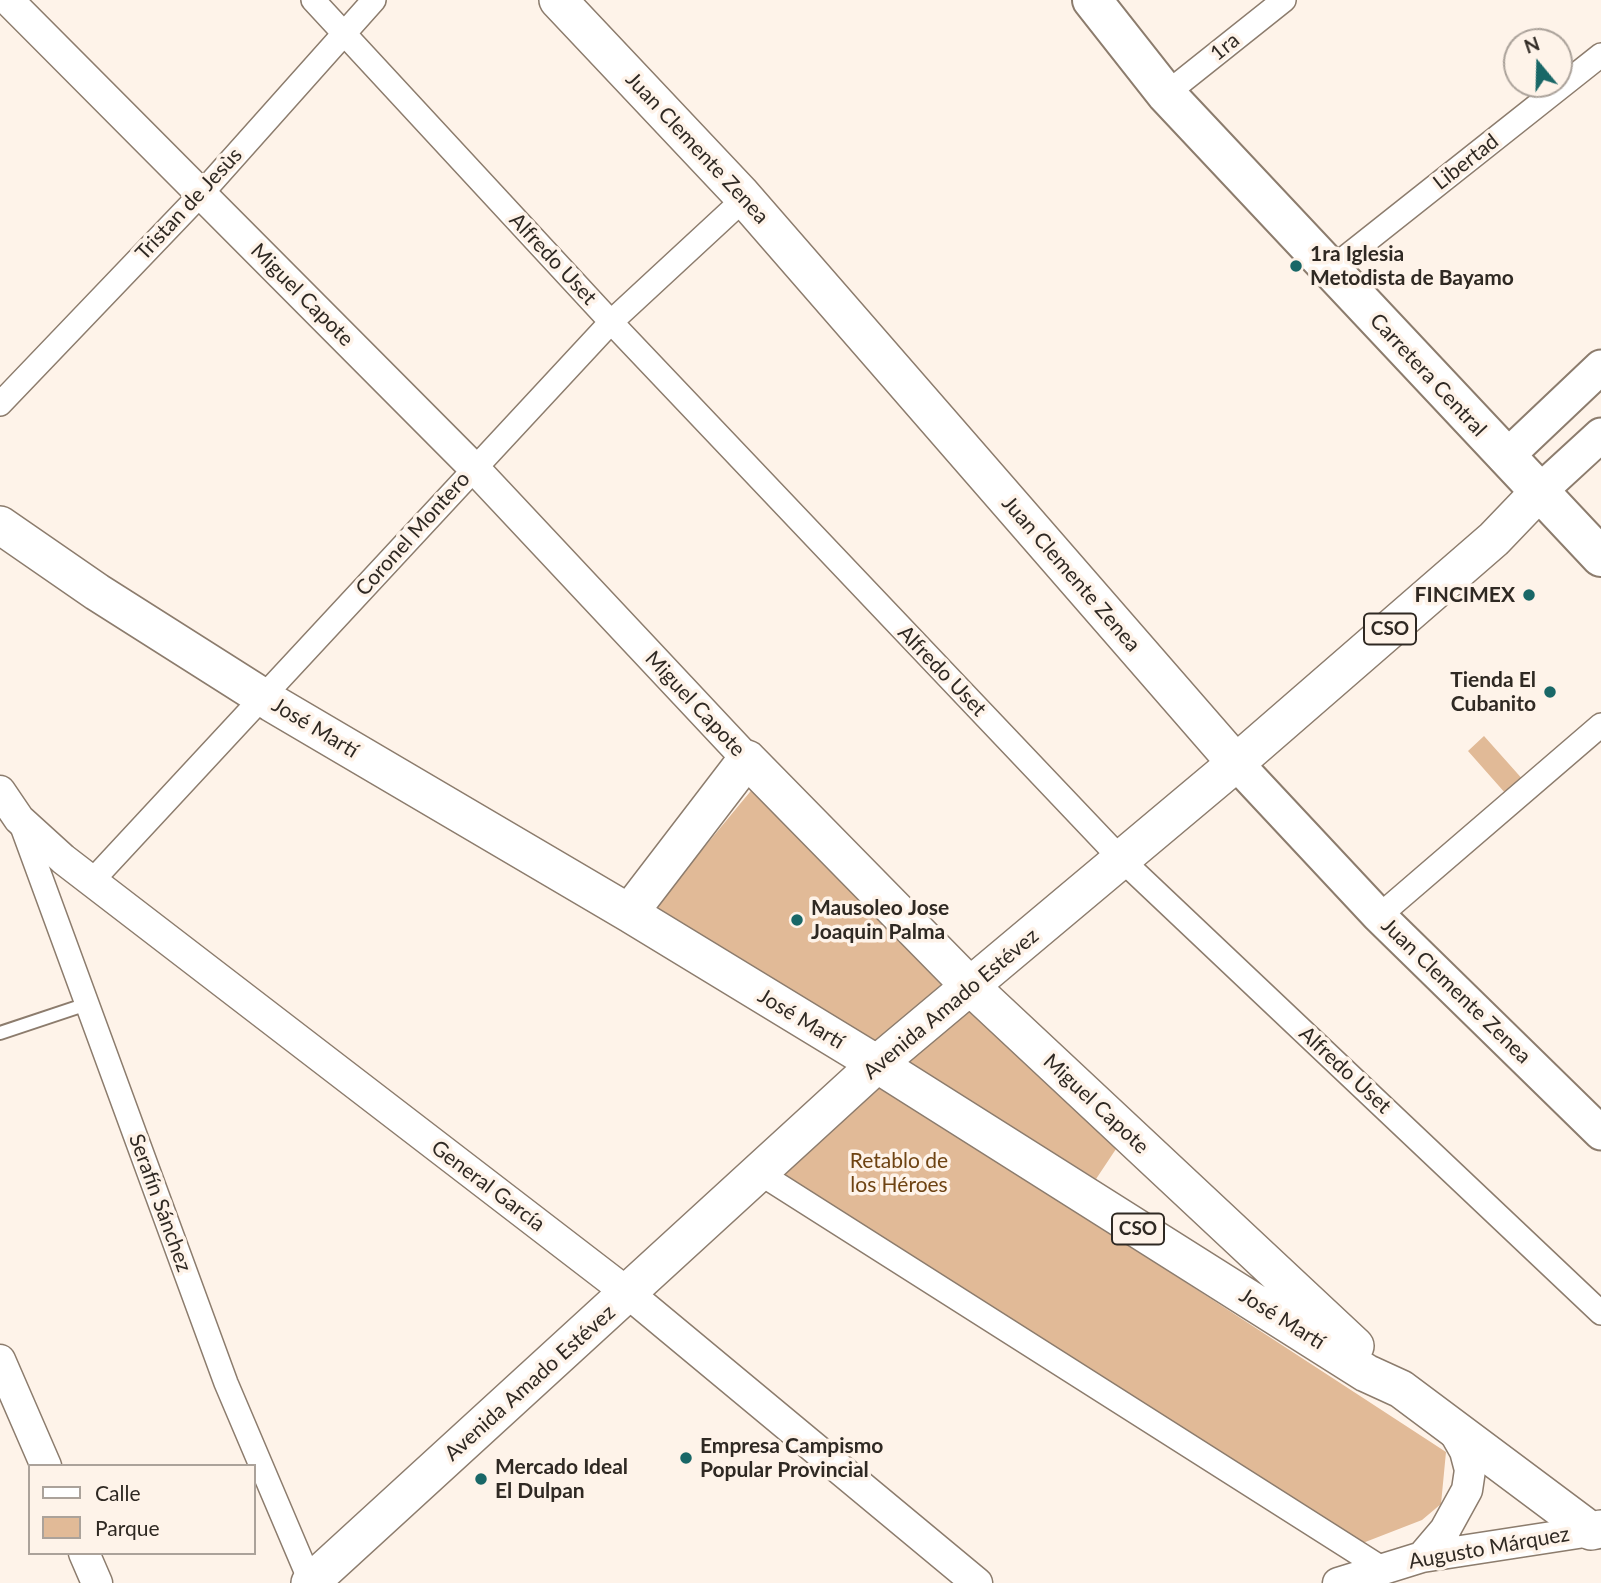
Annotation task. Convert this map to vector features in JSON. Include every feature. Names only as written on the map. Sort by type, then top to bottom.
[{"type":"highway","name":"Carretera Central","points":[[1092,0],[1166,94],[1505,458],[1540,491],[1601,557]]},
{"type":"main road","name":"Juan Clemente Zenea","points":[[558,0],[745,198],[1236,763],[1379,916],[1601,1133]]},
{"type":"main road","points":[[1494,539],[1508,507],[1512,485],[1505,458],[1601,367]]},
{"type":"main road","name":"Avenida Amado Estévez","points":[[311,1583],[877,1064],[1236,763],[1494,539],[1540,491],[1601,435]]},
{"type":"main road","name":"José Martí","points":[[0,525],[97,592],[264,698],[629,913],[877,1064],[1366,1373],[1401,1389],[1452,1430],[1596,1530]]},
{"type":"main road","points":[[629,913],[747,760]]},
{"type":"main road","name":"Miguel Capote","points":[[747,760],[971,987],[1401,1389]]},
{"type":"street","name":"Miguel Capote","points":[[8,0],[474,468],[747,760]]},
{"type":"street","name":"Alfredo Uset","points":[[313,0],[611,322],[1122,860],[1601,1312]]},
{"type":"street","name":"Tristan de Jesùs","points":[[0,404],[201,194],[374,0]]},
{"type":"street","name":"1ra","points":[[1166,94],[1284,0]]},
{"type":"street","name":"Libertad","points":[[1331,269],[1601,55]]},
{"type":"street","name":"Coronel Montero","points":[[92,881],[611,322],[745,198]]},
{"type":"street","points":[[1379,916],[1601,725]]},
{"type":"street","name":"General García","points":[[0,791],[19,820],[92,881],[629,1294],[968,1580]]},
{"type":"street","name":"Serafín Sánchez","points":[[19,820],[226,1383],[311,1583]]},
{"type":"street","points":[[758,1172],[1382,1569]]},
{"type":"street","points":[[0,1360],[45,1464]]},
{"type":"street","points":[[1422,1557],[1445,1530],[1466,1490],[1470,1470],[1465,1451],[1452,1430]]},
{"type":"street","name":"Augusto Márquez","points":[[1338,1583],[1422,1557],[1596,1530]]},
{"type":"street","points":[[85,1555],[97,1583]]},
{"type":"lane","points":[[0,1034],[87,1004]]},
{"type":"green space","points":[[1484,736],[1525,782],[1506,794],[1468,751]]},
{"type":"green space","points":[[759,781],[1116,1149],[1096,1179],[654,908]]},
{"type":"green space","name":"Retablo de los Héroes","points":[[883,1085],[1446,1452],[1441,1504],[1422,1520],[1355,1546],[780,1175]]},
{"type":"place","name":"1ra Iglesia Metodista de Bayamo","points":[[1296,266]]},
{"type":"place","name":"FINCIMEX","points":[[1529,595]]},
{"type":"place","name":"Tienda El Cubanito","points":[[1550,692]]},
{"type":"place","name":"Mausoleo Jose Joaquin Palma","points":[[797,920]]},
{"type":"place","name":"Empresa Campismo Popular Provincial","points":[[686,1458]]},
{"type":"place","name":"Mercado Ideal El Dulpan","points":[[481,1479]]}]
